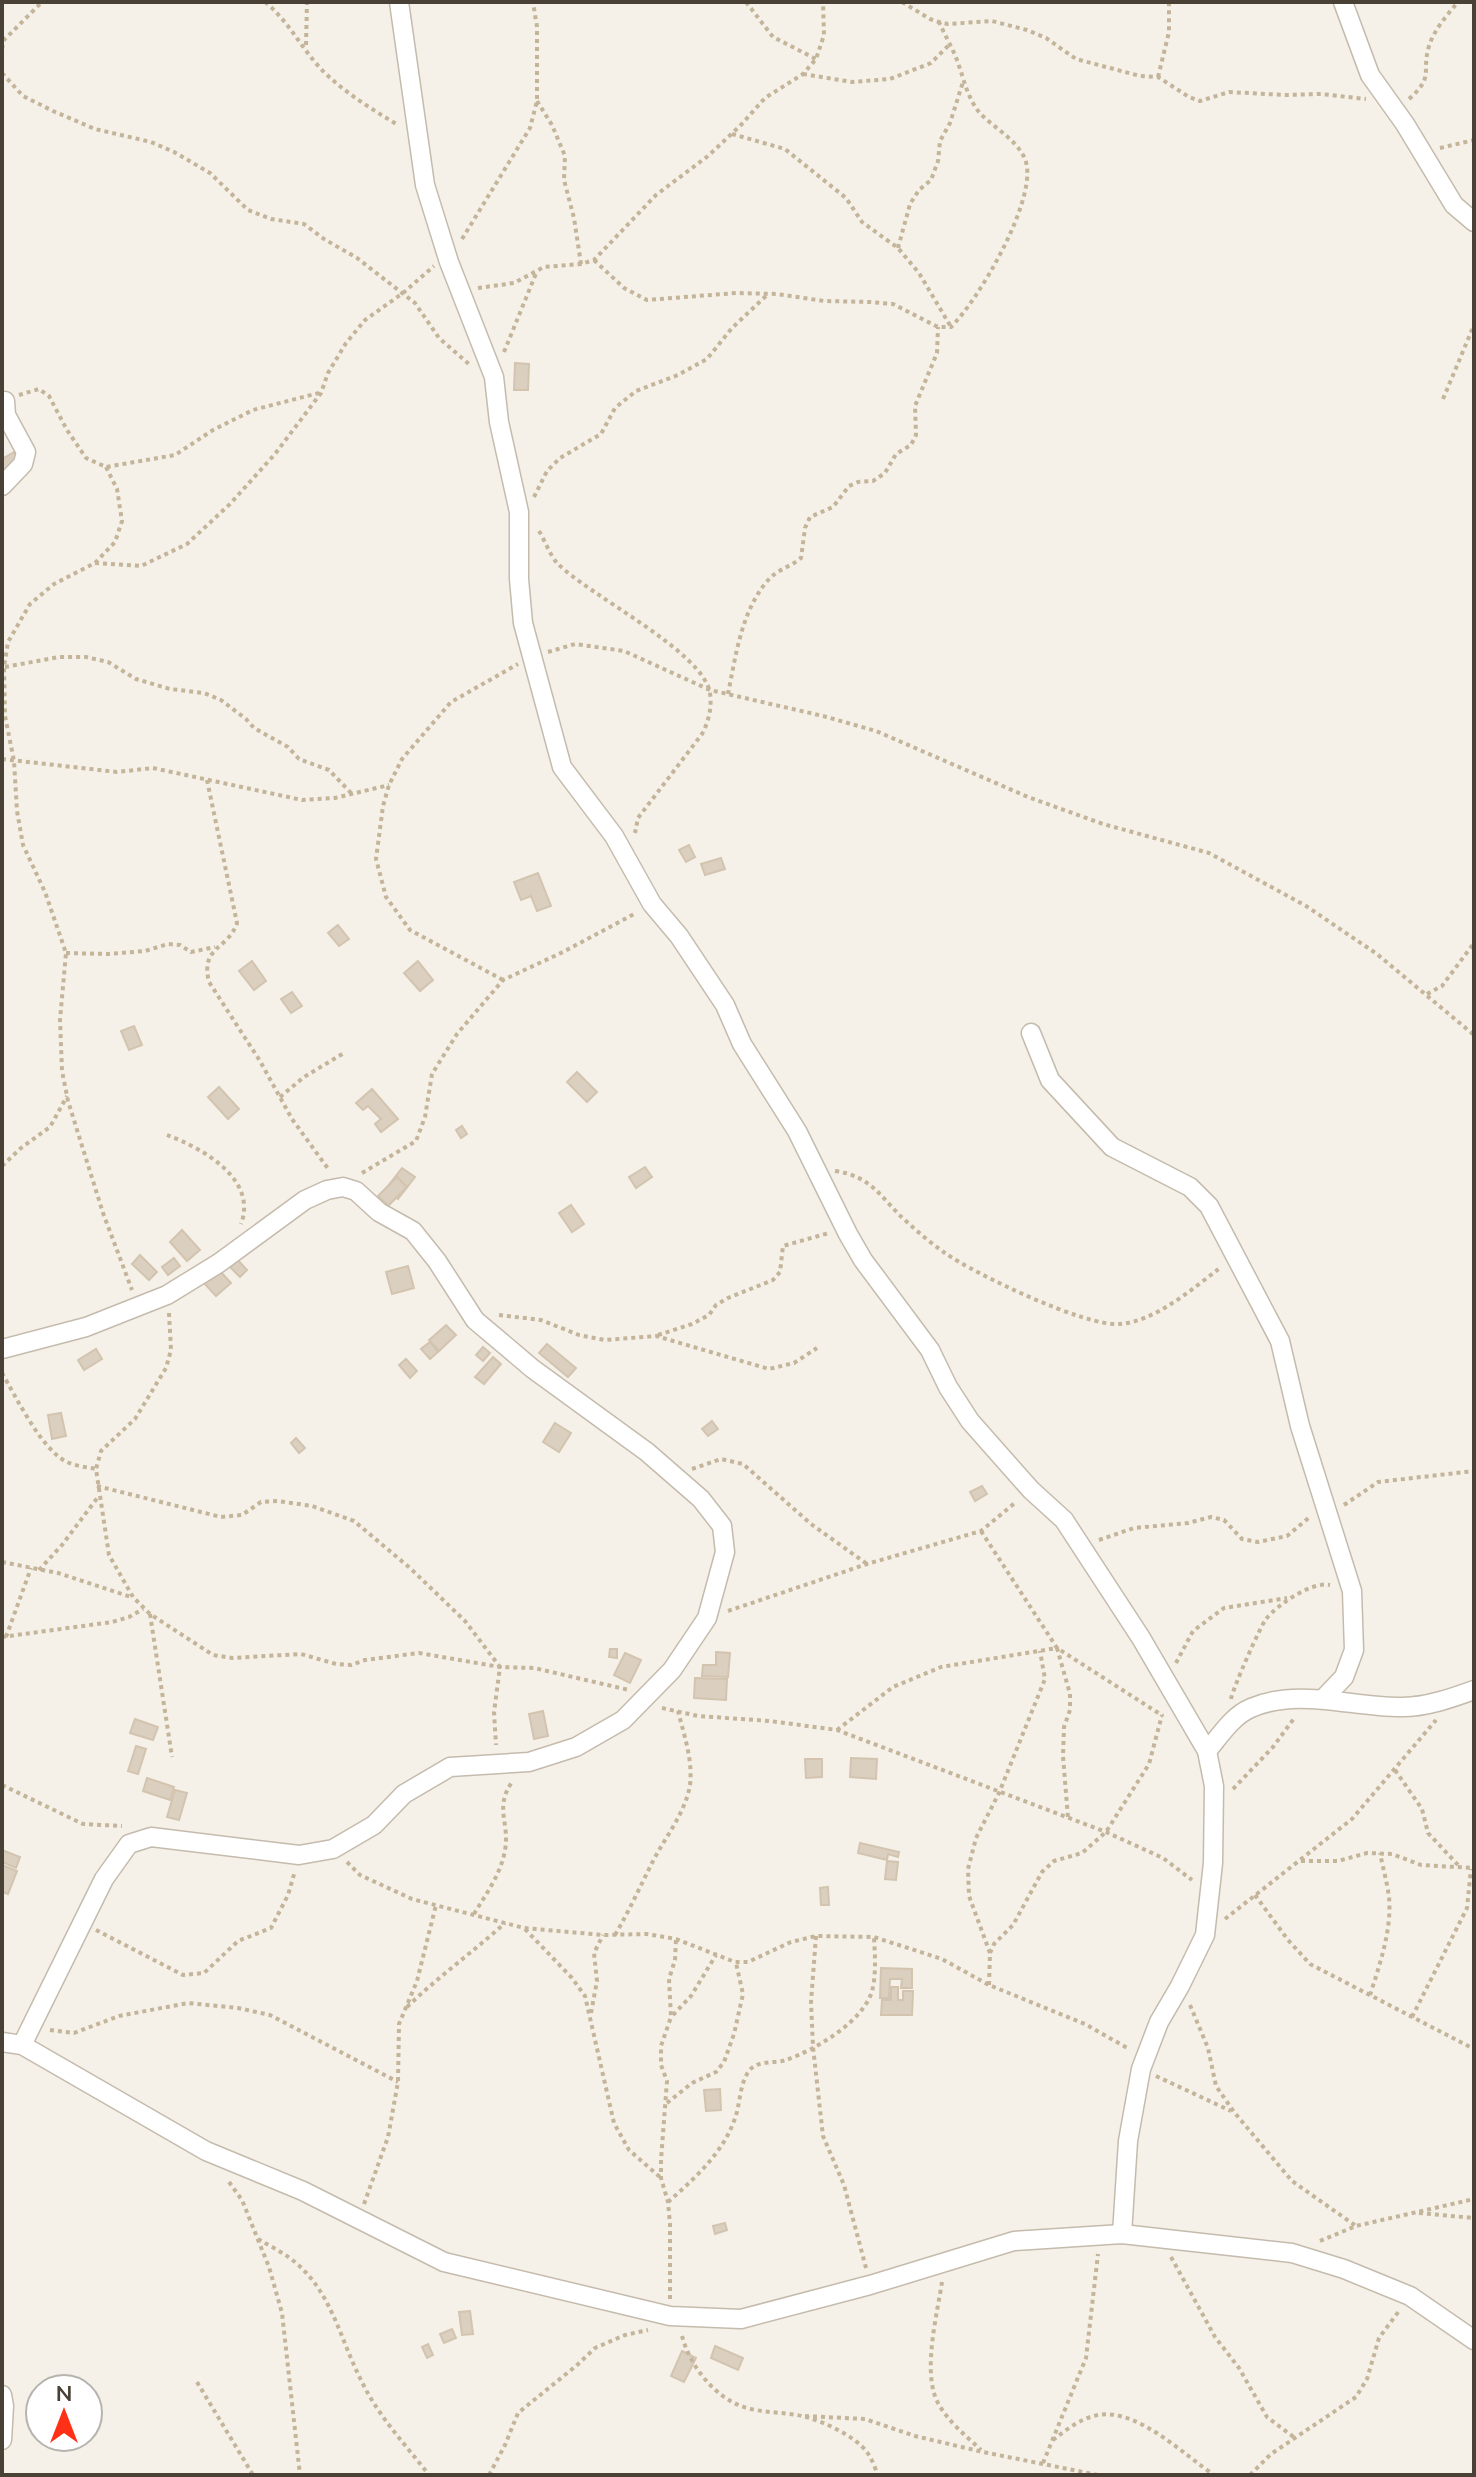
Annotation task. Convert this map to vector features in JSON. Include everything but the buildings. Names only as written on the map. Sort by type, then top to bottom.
[{"type":"street","points":[[399,2],[425,185],[459,291],[494,380],[499,422],[523,515],[519,579],[523,623],[562,767],[614,836],[652,904],[679,936],[725,1005],[742,1044],[797,1131],[863,1260],[934,1356],[948,1387],[970,1421],[1031,1490],[1064,1520],[1167,1680],[1203,1743],[1214,1786],[1210,1895],[1205,1935],[1159,2022],[1143,2064],[1128,2141],[1122,2234]]},
{"type":"street","points":[[1343,2],[1370,75],[1454,205],[1474,222]]},
{"type":"street","points":[[2,486],[23,464],[26,452],[6,415],[5,401]]},
{"type":"street","points":[[1031,1033],[1050,1080],[1112,1147],[1190,1187],[1209,1206],[1280,1341],[1300,1426],[1352,1591],[1354,1650],[1344,1677],[1315,1700]]},
{"type":"street","points":[[2,1349],[86,1327],[167,1295],[238,1250],[305,1200],[343,1187],[356,1191],[379,1212],[413,1231],[437,1261],[475,1320],[533,1369],[647,1452],[701,1499],[722,1526],[725,1552],[707,1618],[672,1670],[623,1720],[576,1747],[529,1762],[450,1767],[404,1794],[374,1825],[333,1849],[299,1855],[151,1837],[129,1844],[104,1879],[22,2045]]},
{"type":"street","points":[[1203,1743],[1225,1730],[1251,1708],[1283,1701],[1315,1700],[1405,1707],[1453,1698],[1474,1690]]},
{"type":"street","points":[[2,2042],[22,2045],[206,2151],[303,2191],[444,2262],[674,2317],[741,2319],[870,2285],[1014,2241],[1122,2234],[1292,2253],[1344,2269],[1410,2296],[1474,2340]]},
{"type":"street","points":[[2,2395],[2,2440]]},
{"type":"path","points":[[2,49],[4,40],[42,2]]},
{"type":"path","points":[[101,2],[118,2]]},
{"type":"path","points":[[265,2],[278,13],[325,73],[367,106],[416,137]]},
{"type":"path","points":[[306,48],[307,2]]},
{"type":"path","points":[[95,563],[141,566],[187,544],[257,474],[321,393],[328,373],[346,343],[365,320],[448,258],[530,128],[537,101],[537,27],[533,2]]},
{"type":"path","points":[[746,2],[773,37],[816,59]]},
{"type":"path","points":[[459,291],[514,283],[537,270],[594,260],[656,195],[708,156],[765,98],[803,74],[816,59],[824,35],[823,2]]},
{"type":"path","points":[[902,2],[939,22],[992,21],[1046,38],[1076,59],[1140,76],[1158,77],[1200,101],[1229,92],[1321,94],[1391,104],[1405,103],[1420,89],[1428,72],[1430,45],[1458,2]]},
{"type":"path","points":[[1158,77],[1169,32],[1169,2]]},
{"type":"path","points":[[939,22],[978,111],[1005,135],[1023,156],[1028,169],[1014,223],[990,274],[951,327]]},
{"type":"path","points":[[803,74],[852,82],[890,79],[931,63],[950,44]]},
{"type":"path","points":[[2,73],[23,96],[53,111],[95,129],[151,142],[174,152],[210,173],[248,210],[271,219],[304,224],[357,258],[403,293],[415,303],[451,350],[494,380],[537,270]]},
{"type":"path","points":[[898,248],[910,204],[919,190],[931,180],[938,161],[940,141],[950,123],[964,81]]},
{"type":"path","points":[[537,101],[552,125],[565,156],[564,180],[581,264]]},
{"type":"path","points":[[732,134],[785,149],[846,198],[862,222],[898,248],[919,273],[951,327]]},
{"type":"path","points":[[1422,152],[1474,140]]},
{"type":"path","points":[[594,260],[624,288],[647,300],[736,293],[893,304],[938,327],[951,327]]},
{"type":"path","points":[[629,863],[638,818],[702,734],[709,720],[710,690],[673,647],[555,561],[535,525],[523,515],[547,471],[560,458],[601,434],[615,408],[636,391],[678,375],[707,359],[732,328],[768,294]]},
{"type":"path","points":[[1443,399],[1474,325]]},
{"type":"path","points":[[728,694],[738,645],[753,601],[771,577],[801,558],[805,528],[810,517],[833,507],[849,486],[873,481],[885,473],[896,454],[911,445],[916,435],[915,406],[937,353],[938,327]]},
{"type":"path","points":[[5,401],[39,389],[49,396],[86,458],[106,467],[175,455],[213,430],[253,410],[321,393]]},
{"type":"path","points":[[106,467],[117,489],[122,521],[115,542],[95,563],[54,584],[30,604],[8,642],[4,667],[5,716],[14,761],[23,845],[45,892],[66,953],[60,1020],[62,1071],[67,1096],[103,1213],[138,1307]]},
{"type":"path","points":[[503,980],[410,930],[386,897],[376,859],[383,806],[402,759],[451,702],[533,656],[575,644],[624,651],[710,690],[876,731],[1028,797],[1103,824],[1209,853],[1306,906],[1377,954],[1474,1035]]},
{"type":"path","points":[[4,667],[59,657],[86,657],[108,662],[136,679],[170,689],[204,693],[221,700],[254,728],[288,747],[299,759],[329,770],[352,794]]},
{"type":"path","points":[[2,759],[117,772],[153,768],[302,800],[335,798],[389,785]]},
{"type":"path","points":[[207,780],[237,923],[233,934],[217,946],[208,958],[206,970],[209,982],[320,1160],[343,1187],[416,1141],[425,1117],[432,1074],[457,1034],[503,980],[652,904]]},
{"type":"path","points":[[1427,994],[1442,986],[1474,943]]},
{"type":"path","points":[[66,953],[145,951],[168,944],[180,945],[191,952],[217,946]]},
{"type":"path","points":[[280,1097],[304,1077],[344,1053]]},
{"type":"path","points":[[2,1166],[50,1127],[67,1096]]},
{"type":"path","points":[[167,1135],[207,1154],[231,1176],[243,1195],[245,1214],[238,1250]]},
{"type":"path","points":[[817,1168],[849,1172],[881,1192],[905,1220],[946,1254],[1077,1318],[1119,1324],[1160,1311],[1237,1257]]},
{"type":"path","points":[[469,1310],[541,1320],[579,1335],[605,1340],[656,1336],[692,1324],[709,1315],[716,1305],[728,1298],[773,1280],[780,1272],[783,1246],[824,1233],[848,1234]]},
{"type":"path","points":[[167,1295],[172,1330],[166,1368],[135,1419],[101,1451],[96,1469],[97,1486],[109,1555],[133,1597],[150,1614],[213,1655],[232,1658],[301,1654],[351,1665],[365,1660],[419,1653],[500,1667],[534,1668],[698,1716],[837,1730],[1106,1832],[1163,1858],[1210,1895]]},
{"type":"path","points":[[656,1336],[769,1369],[794,1363],[817,1348]]},
{"type":"path","points":[[2,1373],[35,1427],[56,1454],[71,1464],[96,1469]]},
{"type":"path","points":[[674,1475],[721,1459],[743,1464],[811,1524],[867,1564]]},
{"type":"path","points":[[1332,1525],[1346,1503],[1378,1482],[1474,1471]]},
{"type":"path","points":[[97,1486],[221,1517],[242,1515],[261,1502],[278,1501],[312,1506],[354,1521],[410,1568],[465,1621],[500,1667],[494,1712],[499,1764]]},
{"type":"path","points":[[707,1618],[867,1564],[981,1531],[1031,1490]]},
{"type":"path","points":[[39,1570],[99,1496]]},
{"type":"path","points":[[1083,1549],[1108,1535],[1134,1528],[1188,1523],[1211,1517],[1224,1520],[1242,1539],[1258,1542],[1287,1536],[1325,1503]]},
{"type":"path","points":[[981,1531],[1057,1648],[1070,1694],[1063,1756],[1068,1818]]},
{"type":"path","points":[[2,1562],[58,1573],[133,1597]]},
{"type":"path","points":[[31,1568],[4,1637],[112,1622],[144,1608]]},
{"type":"path","points":[[1167,1680],[1193,1631],[1224,1608],[1290,1597],[1324,1584],[1352,1591]]},
{"type":"path","points":[[1225,1730],[1231,1695],[1265,1620],[1290,1597]]},
{"type":"path","points":[[150,1614],[172,1757]]},
{"type":"path","points":[[837,1730],[893,1687],[941,1667],[1057,1648],[1203,1743]]},
{"type":"path","points":[[989,1985],[990,1953],[969,1896],[968,1869],[976,1838],[999,1793],[1045,1679],[1040,1651]]},
{"type":"path","points":[[1205,1935],[1352,1819],[1453,1698]]},
{"type":"path","points":[[1214,1817],[1239,1780],[1315,1700]]},
{"type":"path","points":[[615,1935],[675,1825],[690,1785],[689,1754],[678,1711]]},
{"type":"path","points":[[990,1953],[994,1944],[1013,1925],[1042,1872],[1054,1861],[1082,1853],[1106,1832],[1149,1764],[1162,1715]]},
{"type":"path","points":[[473,1915],[501,1868],[506,1848],[503,1795],[529,1762]]},
{"type":"path","points":[[1395,1770],[1422,1809],[1428,1833],[1460,1867]]},
{"type":"path","points":[[4,1788],[83,1824],[117,1825],[151,1837]]},
{"type":"path","points":[[333,1849],[360,1875],[412,1899],[524,1928],[603,1935],[647,1934],[676,1939],[735,1962],[748,1962],[791,1942],[816,1936],[874,1937],[942,1959],[989,1985],[1085,2024],[1143,2064],[1234,2112]]},
{"type":"path","points":[[1298,1861],[1338,1861],[1367,1853],[1380,1853],[1392,1854],[1421,1865],[1473,1868],[1467,1908],[1412,2017]]},
{"type":"path","points":[[1370,1995],[1381,1962],[1389,1916],[1389,1897],[1380,1853]]},
{"type":"path","points":[[83,1924],[183,1975],[204,1973],[238,1941],[271,1928],[288,1895],[299,1855]]},
{"type":"path","points":[[1255,1895],[1310,1964],[1474,2049]]},
{"type":"path","points":[[359,2220],[388,2137],[398,2082],[399,2024],[417,1981],[436,1905]]},
{"type":"path","points":[[405,2009],[435,1980],[474,1952],[505,1923]]},
{"type":"path","points":[[524,1928],[585,1996],[614,2123],[629,2150],[661,2178]]},
{"type":"path","points":[[591,2016],[596,1995],[594,1953],[603,1935]]},
{"type":"path","points":[[816,1936],[811,2002],[823,2136],[844,2185],[870,2285]]},
{"type":"path","points":[[668,2202],[697,2176],[723,2142],[734,2123],[747,2072],[756,2065],[783,2061],[832,2037],[860,2012],[873,1990],[874,1937]]},
{"type":"path","points":[[676,1939],[675,1960],[669,1979],[671,2017],[661,2046],[661,2065],[667,2081],[661,2178],[668,2202],[674,2317],[695,2364],[718,2393],[745,2407],[805,2416],[865,2419],[915,2436],[1098,2475]]},
{"type":"path","points":[[671,2017],[691,1996],[716,1955]]},
{"type":"path","points":[[667,2103],[692,2083],[716,2072],[724,2062],[743,1994],[735,1962]]},
{"type":"path","points":[[1180,1986],[1208,2048],[1216,2086],[1234,2112],[1292,2181],[1356,2226]]},
{"type":"path","points":[[32,2027],[74,2033],[119,2016],[188,2003],[238,2008],[270,2015],[398,2082]]},
{"type":"path","points":[[206,2151],[242,2200],[282,2313],[300,2475]]},
{"type":"path","points":[[1292,2253],[1356,2226],[1474,2199]]},
{"type":"path","points":[[1413,2213],[1474,2218]]},
{"type":"path","points":[[1043,2463],[1086,2358],[1100,2235]]},
{"type":"path","points":[[257,2238],[296,2262],[324,2295],[360,2379],[386,2422],[429,2475]]},
{"type":"path","points":[[1162,2239],[1215,2337],[1239,2368],[1267,2417],[1295,2438]]},
{"type":"path","points":[[946,2262],[935,2324],[931,2373],[934,2396],[955,2425],[983,2452]]},
{"type":"path","points":[[1250,2475],[1271,2454],[1356,2397],[1367,2379],[1379,2338],[1410,2296]]},
{"type":"path","points":[[489,2475],[518,2413],[595,2348],[625,2335],[654,2328]]},
{"type":"path","points":[[197,2382],[253,2475]]},
{"type":"path","points":[[1052,2441],[1073,2425],[1097,2415],[1119,2415],[1138,2422],[1214,2475]]},
{"type":"path","points":[[805,2416],[859,2443],[869,2454],[878,2475]]}]
